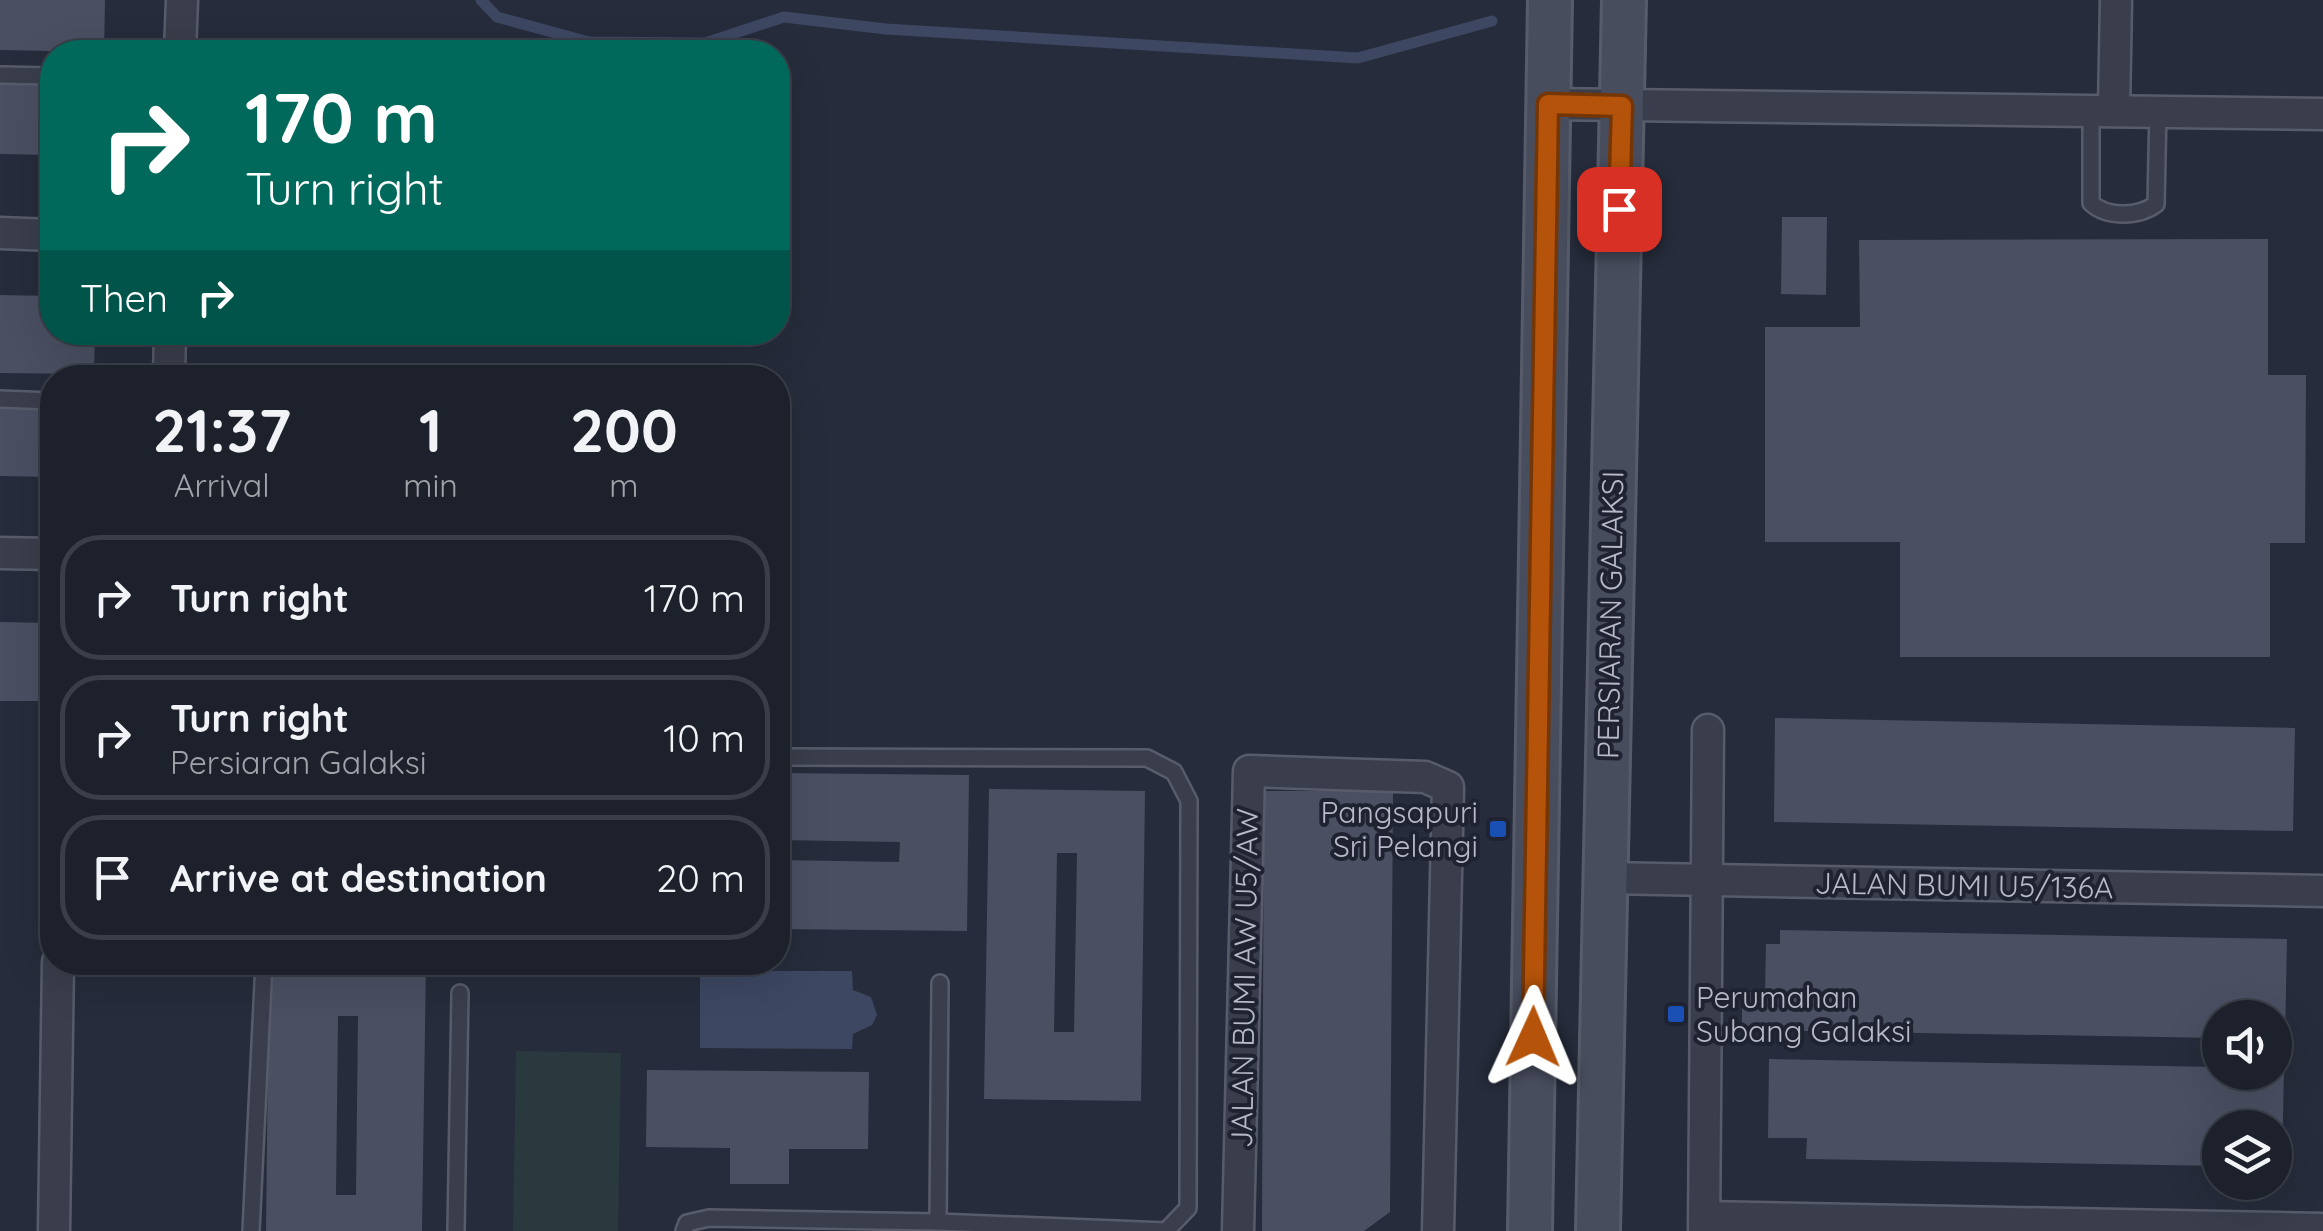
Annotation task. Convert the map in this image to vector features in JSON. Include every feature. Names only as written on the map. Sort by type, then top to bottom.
[{"type":"main road","points":[[1530,1231],[1550,0]]},
{"type":"main road","name":"PERSIARAN GALAKSI","points":[[1598,1231],[1624,0]]},
{"type":"street","points":[[180,40],[182,0]]},
{"type":"street","points":[[2102,108],[2116,0]]},
{"type":"street","points":[[1548,104],[2102,108],[2323,114]]},
{"type":"street","points":[[0,233],[40,235]]},
{"type":"street","points":[[0,553],[40,554]]},
{"type":"street","points":[[1708,730],[1704,1224],[2323,1229]]},
{"type":"street","name":"JALAN BUMI AW U5/AW","points":[[1238,1231],[1248,771],[1424,777],[1448,787],[1438,1231]]},
{"type":"street","name":"JALAN BUMI U5/136A","points":[[1604,878],[2323,892]]},
{"type":"street","points":[[54,1231],[58,975]]},
{"type":"lane","points":[[0,75],[40,76]]},
{"type":"lane","points":[[2102,108],[2091,203],[2102,212],[2142,213],[2156,204],[2158,110]]},
{"type":"lane","points":[[0,399],[40,400]]},
{"type":"lane","points":[[684,1231],[688,1222],[709,1218],[1166,1231],[1188,1208],[1189,801],[1174,772],[1147,758],[790,757]]},
{"type":"lane","points":[[251,1231],[263,975]]},
{"type":"lane","points":[[938,1222],[940,984]]},
{"type":"lane","points":[[456,1231],[460,993]]},
{"type":"shaded area","points":[[516,1051],[621,1053],[618,1231],[513,1231]]},
{"type":"water","points":[[852,971],[853,990],[871,997],[877,1015],[872,1025],[853,1034],[852,1049],[700,1048],[700,975]]},
{"type":"building","points":[[0,0],[105,0],[104,40],[40,40],[40,51],[0,50]]},
{"type":"building","points":[[0,76],[40,77],[40,155],[0,154]]},
{"type":"building","points":[[1782,217],[1827,217],[1826,295],[1781,294]]},
{"type":"building","points":[[2268,239],[2268,375],[2306,375],[2305,543],[2270,543],[2270,657],[1900,657],[1900,542],[1765,542],[1765,327],[1860,327],[1859,240]]},
{"type":"building","points":[[0,295],[40,296],[40,345],[95,345],[94,365],[40,365],[40,373],[0,373]]},
{"type":"building","points":[[0,398],[40,399],[40,477],[0,476]]},
{"type":"building","points":[[0,622],[40,623],[40,701],[0,701]]},
{"type":"building","points":[[1775,718],[2295,728],[2293,831],[1774,822]]},
{"type":"building","points":[[790,773],[969,775],[967,931],[790,929],[790,860],[899,862],[900,842],[790,840]]},
{"type":"building","points":[[989,789],[1145,791],[1141,1101],[984,1099]],"holes":[[[1057,853],[1077,853],[1074,1032],[1054,1032]]]},
{"type":"building","points":[[1264,791],[1393,791],[1390,1212],[1364,1231],[1262,1231]]},
{"type":"building","points":[[1780,930],[2287,939],[2286,1000],[2202,1000],[2202,1038],[1742,1030],[1742,992],[1765,992],[1766,944],[1780,944]]},
{"type":"building","points":[[269,975],[426,975],[422,1231],[266,1231]],"holes":[[[338,1016],[358,1016],[356,1195],[336,1195]]]},
{"type":"building","points":[[1769,1059],[2202,1067],[2202,1090],[2284,1090],[2283,1110],[2202,1110],[2202,1166],[1806,1159],[1807,1138],[1768,1138]]},
{"type":"building","points":[[647,1070],[869,1072],[868,1149],[789,1149],[789,1184],[730,1184],[730,1148],[646,1147]]},
{"type":"waterway","points":[[481,0],[497,17],[582,40]]},
{"type":"waterway","points":[[714,40],[784,17],[886,29],[1358,58],[1492,21]]},
{"type":"place","name":"Pangsapuri Sri Pelangi","points":[[1498,829]]},
{"type":"place","name":"Perumahan Subang Galaksi","points":[[1676,1014]]},
{"type":"route","points":[[1533,1037],[1548,104],[1622,106],[1619,209]]}]
